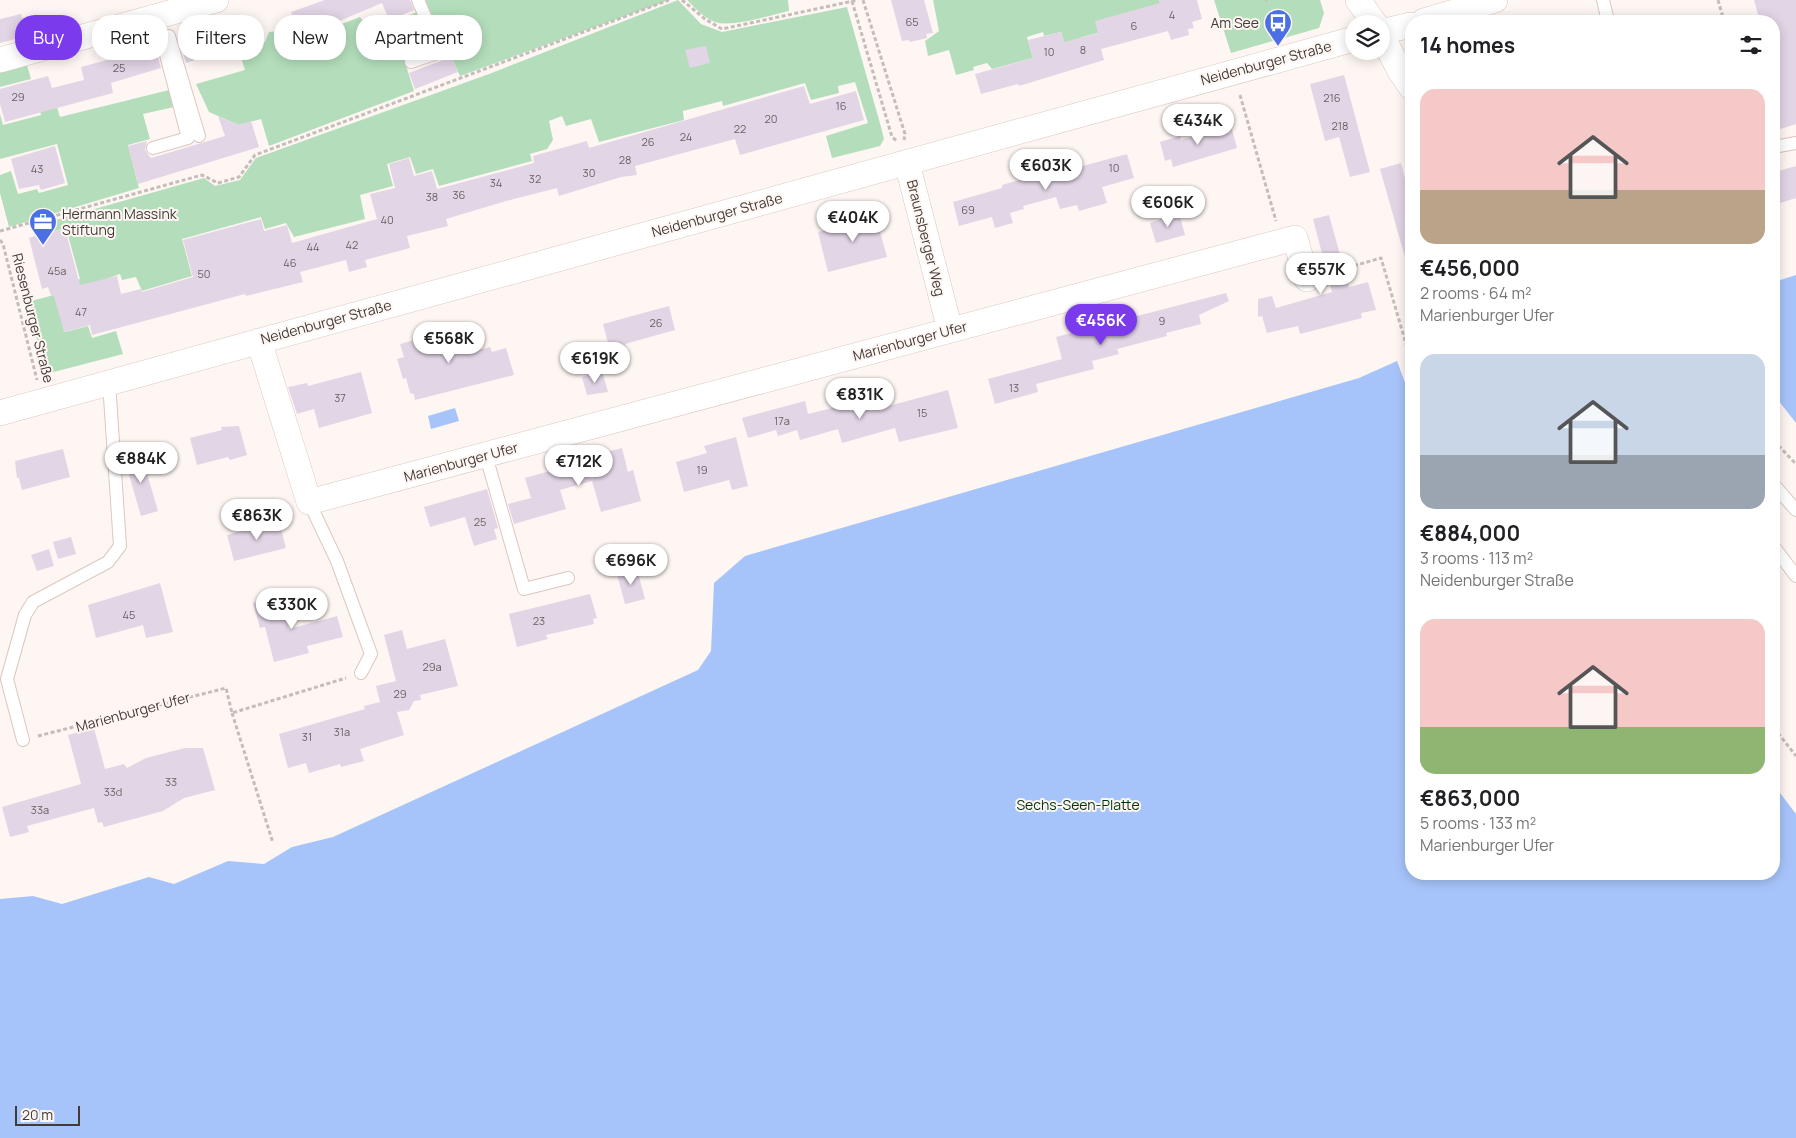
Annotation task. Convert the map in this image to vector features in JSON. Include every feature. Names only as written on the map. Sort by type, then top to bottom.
[{"type":"street","points":[[163,15],[216,0]]},
{"type":"street","points":[[1358,0],[1369,15]]},
{"type":"street","points":[[1444,15],[1495,0]]},
{"type":"street","points":[[1390,30],[1405,26]]},
{"type":"street","points":[[0,60],[92,35]]},
{"type":"street","points":[[1390,38],[1405,46]]},
{"type":"street","name":"Neidenburger Straße","points":[[0,412],[1345,41]]},
{"type":"street","points":[[1390,51],[1405,78]]},
{"type":"street","name":"Braunsberger Weg","points":[[906,163],[950,330]]},
{"type":"street","points":[[1282,241],[1294,238],[1307,279]]},
{"type":"street","name":"Marienburger Ufer","points":[[309,502],[1282,241]]},
{"type":"street","points":[[259,341],[309,502]]},
{"type":"lane","points":[[411,62],[440,52],[418,0]]},
{"type":"lane","points":[[1603,0],[1607,15]]},
{"type":"lane","points":[[168,43],[199,136]]},
{"type":"lane","points":[[153,148],[188,138],[168,54]]},
{"type":"lane","points":[[1780,147],[1796,143]]},
{"type":"lane","points":[[23,740],[7,679],[25,615],[33,602],[108,562],[120,546],[109,382]]},
{"type":"lane","points":[[486,456],[524,589],[568,578]]},
{"type":"lane","points":[[1780,492],[1796,510]]},
{"type":"lane","points":[[309,502],[337,561],[371,654],[361,673]]},
{"type":"lane","points":[[1780,555],[1796,576]]},
{"type":"path","points":[[0,231],[202,175],[218,184],[239,177],[255,155],[669,0]]},
{"type":"path","points":[[682,0],[705,19],[722,29],[858,0]]},
{"type":"path","points":[[852,1],[892,137],[903,146],[905,134],[863,0]]},
{"type":"path","points":[[1718,0],[1722,15]]},
{"type":"path","points":[[1234,72],[1282,241]]},
{"type":"path","name":"Riesenburger Straße","points":[[0,240],[3,244],[42,401]]},
{"type":"path","points":[[1307,279],[1381,258],[1405,340]]},
{"type":"path","points":[[1780,447],[1796,464]]},
{"type":"path","points":[[273,843],[232,713],[361,673]]},
{"type":"path","name":"Marienburger Ufer","points":[[23,740],[226,688],[232,713]]},
{"type":"path","points":[[1780,736],[1796,756]]},
{"type":"green space","points":[[425,0],[669,0],[460,76],[453,60],[482,60],[482,15],[432,15]]},
{"type":"green space","points":[[678,0],[701,24],[722,32],[847,7],[884,139],[880,146],[832,158],[826,136],[868,123],[855,82],[838,86],[839,93],[811,100],[805,83],[723,106],[722,101],[683,111],[684,120],[599,142],[591,119],[566,126],[562,116],[549,121],[553,140],[547,149],[530,154],[532,161],[439,186],[433,169],[416,174],[410,157],[387,164],[393,186],[360,195],[365,219],[294,237],[286,223],[265,229],[261,217],[182,239],[192,276],[142,291],[136,277],[122,280],[120,274],[72,291],[69,283],[80,279],[66,228],[54,231],[52,221],[204,178],[215,186],[240,180],[256,158],[489,74]]},
{"type":"green space","points":[[687,0],[788,0],[789,11],[741,22],[723,23],[707,18]]},
{"type":"green space","points":[[933,0],[1159,0],[1161,6],[1109,30],[1082,37],[1065,45],[1061,32],[1044,36],[1043,32],[1027,37],[1033,58],[992,69],[987,63],[973,67],[974,70],[956,75],[949,50],[928,56],[925,41],[939,31]]},
{"type":"green space","points":[[1214,0],[1320,0],[1324,13],[1319,28],[1231,53]]},
{"type":"green space","points":[[356,19],[356,60],[404,60],[414,91],[269,146],[261,119],[239,125],[209,112],[196,84],[245,70],[242,60],[264,60],[264,42],[269,32],[274,32],[274,60],[346,60],[346,22]]},
{"type":"green space","points":[[27,65],[31,79],[0,87],[0,71]]},
{"type":"green space","points":[[169,90],[174,107],[143,114],[150,139],[128,145],[139,188],[9,227],[0,193],[0,175],[11,171],[18,194],[37,189],[39,193],[68,185],[57,144],[0,159],[0,114],[3,125],[41,115],[37,97],[53,94],[60,117]]},
{"type":"green space","points":[[54,295],[65,332],[88,326],[92,338],[116,331],[123,354],[46,374],[27,302]]},
{"type":"water","points":[[1796,275],[1796,423],[1780,403],[1780,280]]},
{"type":"water","name":"Sechs-Seen-Platte","points":[[1397,361],[1405,383],[1405,880],[1780,880],[1780,793],[1796,814],[1796,1138],[0,1138],[0,899],[33,896],[62,904],[149,877],[174,884],[228,861],[264,864],[292,847],[333,837],[698,670],[711,651],[714,583],[745,556],[1359,378]]},
{"type":"water","points":[[455,408],[459,421],[431,429],[428,416]]},
{"type":"building","points":[[325,0],[410,0],[414,10],[402,15],[387,15],[382,3],[346,18],[346,15],[292,15],[291,12]]},
{"type":"building","points":[[891,0],[924,0],[933,33],[926,34],[927,38],[910,42],[909,40],[902,41]]},
{"type":"building","points":[[1159,0],[1197,0],[1202,19],[1192,22],[1194,28],[1188,29],[1189,35],[1171,40],[1168,31],[1101,49],[1104,60],[1019,86],[1018,84],[981,94],[975,74],[1033,58],[1028,40],[1061,32],[1064,42],[1098,33],[1095,21],[1160,3]]},
{"type":"building","points":[[1754,0],[1796,0],[1796,124],[1780,129],[1780,15],[1758,15]]},
{"type":"building","points":[[15,15],[15,39],[0,43],[0,19]]},
{"type":"building","points":[[706,46],[710,63],[690,68],[685,50]]},
{"type":"building","points":[[107,60],[159,60],[161,68],[111,83],[113,93],[5,122],[0,104],[0,89],[48,76],[52,88],[84,80],[81,67]]},
{"type":"building","points":[[443,60],[452,60],[458,72],[415,89],[409,73]]},
{"type":"building","points":[[1344,75],[1370,172],[1350,177],[1339,137],[1325,141],[1310,84]]},
{"type":"building","points":[[804,86],[810,104],[856,91],[864,120],[740,155],[735,139],[635,166],[637,175],[621,177],[559,196],[557,188],[506,201],[446,219],[448,226],[407,236],[410,248],[365,260],[367,267],[349,272],[346,260],[300,272],[303,282],[246,296],[245,294],[92,335],[90,325],[64,332],[54,296],[51,296],[48,287],[42,289],[29,238],[35,236],[32,227],[51,222],[54,231],[65,229],[80,285],[117,276],[121,294],[141,289],[142,292],[193,277],[183,240],[261,219],[264,231],[287,225],[292,243],[377,219],[370,194],[395,188],[389,164],[409,158],[414,176],[432,171],[437,189],[534,163],[533,156],[587,141],[589,148]]},
{"type":"building","points":[[218,116],[239,125],[251,121],[259,147],[138,184],[128,146],[147,141],[145,150],[151,158],[225,136]]},
{"type":"building","points":[[1231,126],[1237,148],[1173,167],[1171,159],[1165,161],[1160,142],[1180,136],[1181,140]]},
{"type":"building","points":[[55,146],[65,183],[41,190],[39,185],[19,189],[11,159]]},
{"type":"building","points":[[1127,154],[1134,178],[1102,187],[1107,203],[1079,211],[1077,205],[1060,209],[1056,197],[1023,206],[1024,209],[1010,213],[1013,223],[995,228],[992,217],[959,226],[953,202],[1002,188],[1002,185],[1023,179],[1022,174],[1066,162],[1068,170]]},
{"type":"building","points":[[1401,163],[1405,179],[1405,257],[1380,169]]},
{"type":"building","points":[[1796,166],[1796,198],[1780,203],[1780,170]]},
{"type":"building","points":[[874,210],[887,257],[828,272],[818,232],[860,221],[858,214]]},
{"type":"building","points":[[1179,213],[1185,235],[1156,243],[1150,223]]},
{"type":"building","points":[[1329,215],[1349,287],[1368,282],[1376,310],[1361,313],[1362,318],[1300,334],[1298,326],[1267,333],[1262,316],[1258,317],[1258,299],[1272,296],[1276,308],[1332,292],[1313,219]]},
{"type":"building","points":[[1226,293],[1229,301],[1199,315],[1201,324],[1166,333],[1167,336],[1117,349],[1119,354],[1092,361],[1094,369],[1036,384],[1038,392],[995,404],[988,379],[1062,359],[1056,337]]},
{"type":"building","points":[[669,306],[675,330],[625,344],[630,360],[614,365],[603,324]]},
{"type":"building","points":[[460,327],[467,353],[490,347],[492,352],[506,348],[514,375],[415,400],[414,394],[410,393],[406,378],[403,379],[397,359],[404,357],[400,344]]},
{"type":"building","points":[[602,371],[608,392],[587,395],[582,377]]},
{"type":"building","points":[[361,372],[372,413],[319,428],[314,409],[297,414],[288,387],[307,383],[308,386]]},
{"type":"building","points":[[948,390],[958,428],[899,442],[895,428],[842,443],[838,429],[800,440],[797,430],[778,436],[776,430],[748,438],[742,418],[805,401],[808,414],[848,404],[850,411],[868,405],[870,411]]},
{"type":"building","points":[[239,426],[247,455],[230,460],[228,457],[197,465],[190,438],[222,430],[221,427]]},
{"type":"building","points":[[736,437],[748,486],[732,490],[729,480],[684,492],[676,462],[707,453],[704,446]]},
{"type":"building","points":[[622,448],[628,472],[633,470],[641,501],[601,512],[592,481],[560,490],[566,509],[514,524],[508,504],[531,498],[525,478],[550,471],[557,459],[593,479],[587,457]]},
{"type":"building","points":[[63,449],[70,477],[22,490],[19,478],[17,478],[15,461]]},
{"type":"building","points":[[141,453],[158,511],[141,516],[124,458]]},
{"type":"building","points":[[487,489],[498,528],[494,529],[497,539],[474,546],[465,517],[430,527],[424,507]]},
{"type":"building","points":[[279,521],[286,548],[234,561],[227,535]]},
{"type":"building","points":[[71,537],[76,554],[58,559],[53,542]]},
{"type":"building","points":[[49,549],[54,566],[37,571],[31,555]]},
{"type":"building","points":[[637,569],[645,599],[625,604],[617,574]]},
{"type":"building","points":[[160,583],[173,632],[146,638],[143,625],[96,638],[88,605]]},
{"type":"building","points":[[590,594],[597,618],[593,619],[594,624],[546,635],[548,639],[517,647],[509,614]]},
{"type":"building","points":[[281,596],[289,629],[337,616],[343,637],[307,646],[309,653],[274,662],[265,627],[260,628],[253,603]]},
{"type":"building","points":[[402,630],[407,649],[445,639],[458,686],[420,695],[421,700],[414,701],[409,710],[397,712],[404,735],[360,749],[364,761],[341,767],[340,764],[309,773],[306,763],[288,768],[279,734],[365,709],[364,706],[380,702],[376,686],[396,681],[384,635]]},
{"type":"building","points":[[94,728],[105,769],[124,764],[127,768],[146,758],[185,748],[203,748],[215,790],[184,798],[163,811],[104,827],[102,822],[98,823],[94,808],[27,826],[29,832],[10,837],[2,807],[81,784],[68,735]]},
{"type":"place","name":"Am See","points":[[1278,47]]},
{"type":"place","name":"Hermann Massink Stiftung","points":[[43,246]]}]
